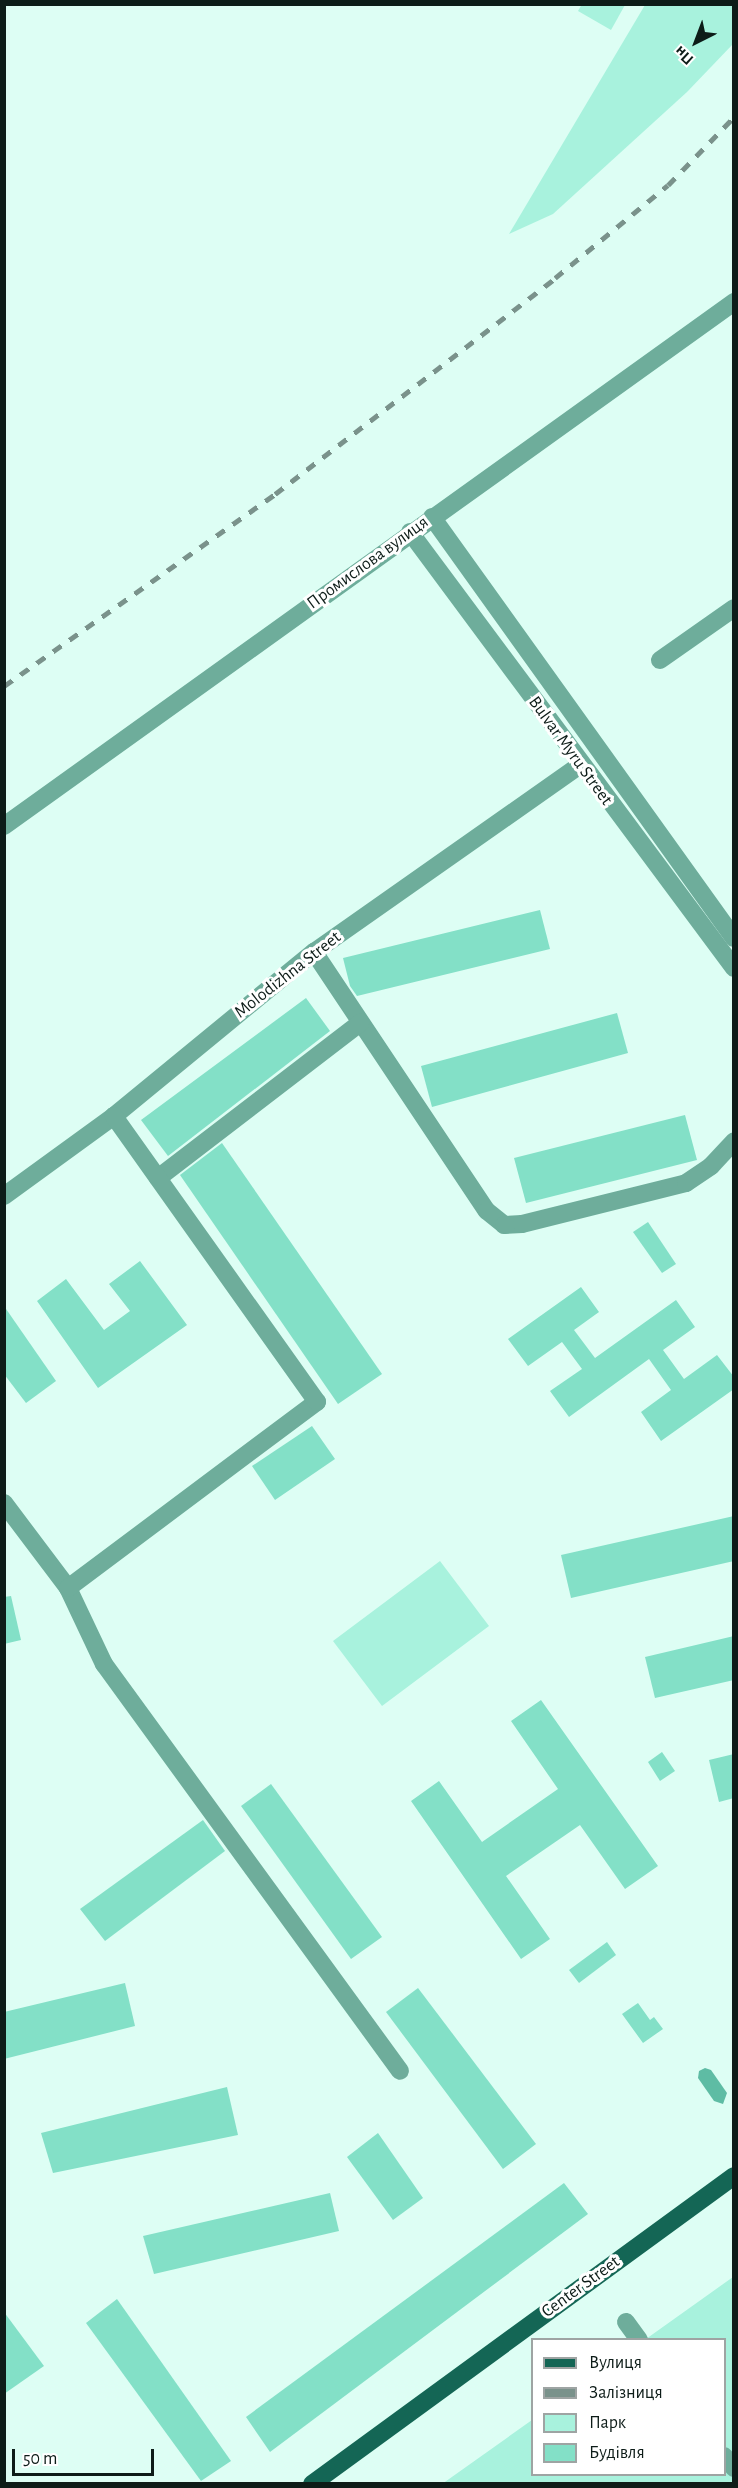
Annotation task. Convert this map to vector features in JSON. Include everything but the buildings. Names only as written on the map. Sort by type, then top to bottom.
[{"type":"main road","name":"Center Street","points":[[312,2484],[734,2176]]},
{"type":"street","name":"Промислова вулиця","points":[[4,826],[410,532],[734,302]]},
{"type":"street","name":"Bulvar Myru Street","points":[[432,517],[734,938]]},
{"type":"street","name":"Bulvar Myru Street","points":[[410,532],[579,765],[734,968]]},
{"type":"street","points":[[660,660],[734,608]]},
{"type":"street","name":"Molodizhna Street","points":[[4,1196],[114,1116],[314,952],[579,765]]},
{"type":"street","points":[[314,952],[487,1211],[504,1225],[522,1224],[686,1183],[711,1166],[734,1140]]},
{"type":"street","points":[[158,1178],[360,1023]]},
{"type":"street","points":[[68,1588],[318,1402],[114,1116]]},
{"type":"street","points":[[4,1503],[68,1588],[104,1664],[400,2071]]},
{"type":"street","points":[[626,2322],[638,2338]]},
{"type":"green space","points":[[582,4],[625,5],[611,30],[578,11]]},
{"type":"green space","points":[[645,5],[733,5],[733,44],[687,92],[553,214],[509,234]]},
{"type":"green space","points":[[440,1561],[489,1626],[382,1706],[333,1641]]},
{"type":"green space","points":[[733,2277],[733,2483],[442,2484],[531,2421],[531,2476],[726,2476],[726,2338],[647,2338]]},
{"type":"shaded area","points":[[705,2068],[711,2070],[727,2093],[723,2104],[714,2101],[698,2078],[699,2071]]},
{"type":"railway","points":[[4,686],[275,494],[555,278],[668,185],[734,117]]}]
